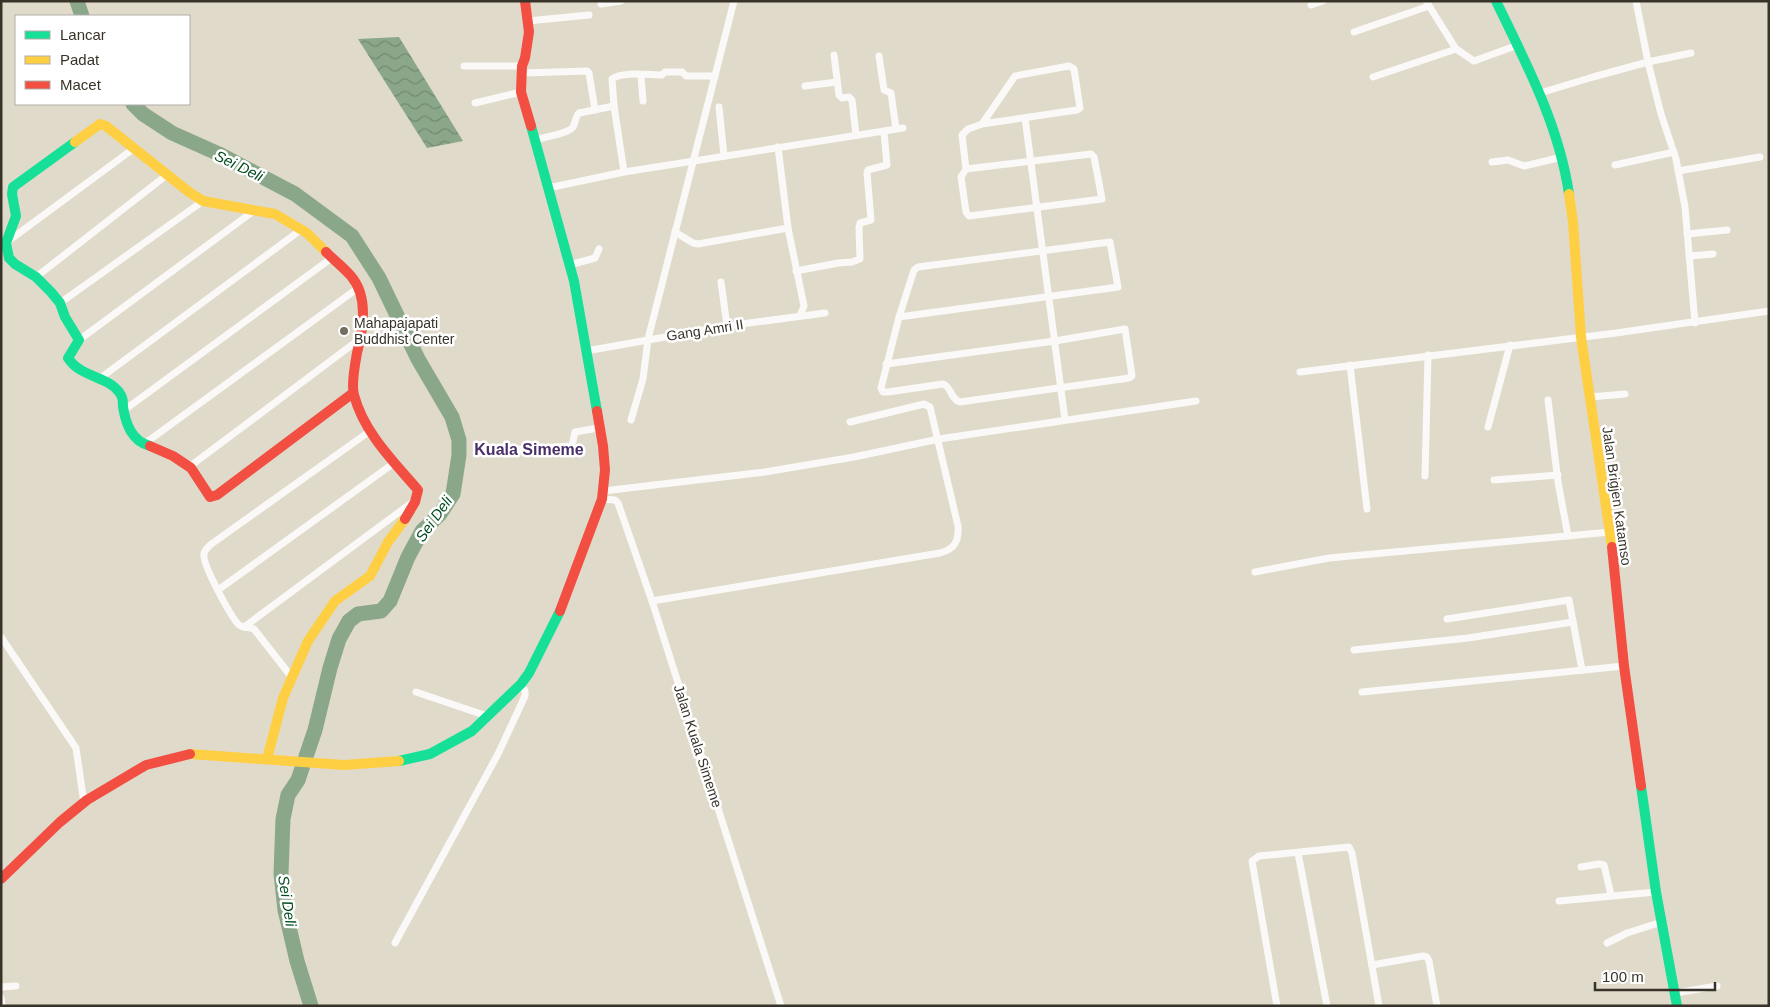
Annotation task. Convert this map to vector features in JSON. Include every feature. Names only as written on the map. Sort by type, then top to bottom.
[{"type":"main road","points":[[1,879],[60,822],[84,803],[146,765],[188,754],[344,765],[392,763],[411,760],[430,754],[472,731],[521,684],[529,673],[559,614],[603,495],[604,464],[603,446],[598,428],[586,351],[569,265],[521,92],[522,69],[528,44],[526,1]]},
{"type":"main road","name":"Jalan Brigjen Katamso","points":[[1496,1],[1540,93],[1562,157],[1573,222],[1581,337],[1610,532],[1624,666],[1656,892],[1677,1006]]},
{"type":"main road","points":[[271,760],[271,736],[290,675],[308,641],[332,604],[371,575],[385,546],[417,499],[418,490],[394,463],[370,431],[353,393],[355,362],[361,338],[364,311],[358,288],[352,277],[302,229],[275,214],[256,209],[203,201],[133,149],[106,126],[100,124],[13,187],[12,194],[16,216],[6,243],[9,258],[36,277],[60,303],[65,317],[79,340],[68,358],[70,362],[78,370],[99,379],[121,393],[123,411],[134,436],[144,444],[170,454],[189,467],[200,479],[208,495],[213,497],[353,393]]},
{"type":"street","points":[[601,4],[621,1]]},
{"type":"street","points":[[631,420],[643,379],[648,339],[734,1]]},
{"type":"street","points":[[1312,5],[1323,1]]},
{"type":"street","points":[[1636,1],[1648,62],[1661,114],[1674,152],[1685,207],[1695,322]]},
{"type":"street","points":[[1354,32],[1428,4],[1456,49],[1474,61],[1518,45]]},
{"type":"street","points":[[528,21],[589,14]]},
{"type":"street","points":[[1373,77],[1456,49]]},
{"type":"street","points":[[1540,93],[1648,62],[1690,53]]},
{"type":"street","points":[[834,56],[840,97],[850,97],[852,100],[856,135]]},
{"type":"street","points":[[548,188],[624,172],[900,129],[891,93],[884,90],[879,56]]},
{"type":"street","points":[[464,66],[587,71],[589,73],[595,110]]},
{"type":"street","points":[[966,169],[1092,154],[1102,199],[982,216],[968,216],[962,178],[966,169],[962,134],[968,129],[982,124],[1077,110],[1080,108],[1074,69],[1072,67],[1015,76],[982,124]]},
{"type":"street","points":[[624,172],[612,79],[616,76],[634,74],[641,76],[662,75],[665,72],[682,72],[686,76],[715,76]]},
{"type":"street","points":[[641,76],[644,101]]},
{"type":"street","points":[[805,86],[837,82]]},
{"type":"street","points":[[475,103],[521,92]]},
{"type":"street","points":[[535,140],[570,130],[577,114],[614,106]]},
{"type":"street","points":[[719,107],[724,156]]},
{"type":"street","points":[[1025,118],[1065,420]]},
{"type":"street","points":[[796,271],[860,259],[860,223],[871,220],[867,173],[868,170],[887,166],[884,132]]},
{"type":"street","points":[[778,147],[788,228],[804,306],[800,316]]},
{"type":"street","points":[[6,243],[133,149]]},
{"type":"street","points":[[1615,165],[1674,152]]},
{"type":"street","points":[[1492,162],[1508,160],[1524,166],[1562,157]]},
{"type":"street","points":[[1678,171],[1760,157]]},
{"type":"street","points":[[36,277],[168,174]]},
{"type":"street","points":[[60,303],[203,201]]},
{"type":"street","points":[[79,340],[256,209]]},
{"type":"street","points":[[675,232],[698,244],[788,228]]},
{"type":"street","points":[[99,379],[302,229]]},
{"type":"street","points":[[1687,234],[1727,230]]},
{"type":"street","points":[[886,364],[1055,341],[1125,329],[1132,376],[1061,389],[960,402],[954,398],[949,388],[943,384],[886,392],[881,388],[886,364],[899,317],[912,274],[918,267],[1110,242],[1118,287],[899,317]]},
{"type":"street","points":[[569,265],[596,258],[599,249]]},
{"type":"street","points":[[1689,256],[1713,254]]},
{"type":"street","points":[[123,411],[333,258]]},
{"type":"street","points":[[721,282],[727,326]]},
{"type":"street","points":[[144,444],[358,288]]},
{"type":"street","points":[[1300,372],[1769,312]]},
{"type":"street","name":"Gang Amri II","points":[[586,351],[727,326],[825,313]]},
{"type":"street","points":[[189,467],[361,338]]},
{"type":"street","points":[[1488,427],[1510,345]]},
{"type":"street","points":[[1425,476],[1428,355]]},
{"type":"street","points":[[1350,365],[1368,509]]},
{"type":"street","points":[[1590,397],[1625,394]]},
{"type":"street","points":[[1548,400],[1568,536]]},
{"type":"street","points":[[603,495],[765,472],[854,457],[939,439],[1196,401]]},
{"type":"street","points":[[652,602],[940,553],[952,548],[958,538],[958,526],[939,439],[928,404],[850,422]]},
{"type":"street","points":[[505,450],[572,446],[575,432],[598,428]]},
{"type":"street","points":[[290,675],[254,629],[244,627],[235,620],[205,564],[203,555],[210,545],[370,431]]},
{"type":"street","points":[[218,590],[394,463]]},
{"type":"street","points":[[1494,480],[1558,475]]},
{"type":"street","name":"Jalan Kuala Simeme","points":[[603,495],[618,503],[652,602],[781,1006]]},
{"type":"street","points":[[244,627],[417,499]]},
{"type":"street","points":[[1255,572],[1329,558],[1610,532]]},
{"type":"street","points":[[1447,619],[1569,600],[1582,670]]},
{"type":"street","points":[[1354,650],[1468,638],[1573,622]]},
{"type":"street","points":[[1,637],[76,748],[84,803]]},
{"type":"street","points":[[1362,692],[1624,666]]},
{"type":"street","points":[[395,943],[498,754],[525,696],[521,684]]},
{"type":"street","points":[[416,692],[487,716]]},
{"type":"street","points":[[1277,1006],[1251,863],[1259,856],[1346,848],[1351,849],[1379,1006]]},
{"type":"street","points":[[1298,853],[1327,1006]]},
{"type":"street","points":[[1581,867],[1604,865],[1611,895]]},
{"type":"street","points":[[1560,901],[1656,892]]},
{"type":"street","points":[[1607,943],[1627,933],[1662,922]]},
{"type":"street","points":[[1372,965],[1423,956],[1427,957],[1437,1006]]},
{"type":"street","points":[[1,987],[16,986]]},
{"type":"street","points":[[1675,993],[1717,986]]},
{"type":"street","points":[[1,998],[2,1006]]},
{"type":"water","points":[[399,37],[463,141],[427,148],[358,39]]},
{"type":"waterway","name":"Sei Deli","points":[[77,1],[82,15]]},
{"type":"waterway","name":"Sei Deli","points":[[134,105],[143,114],[172,133],[219,154],[295,194],[352,236],[379,278],[418,359],[452,417],[459,440],[459,455],[453,494],[440,514],[422,531],[408,557],[390,601],[381,611],[358,614],[349,621],[339,639],[315,730],[298,780],[288,795],[283,819],[281,874],[285,910],[297,961],[311,1006]]},
{"type":"traffic: fast","points":[[1496,1],[1540,95],[1558,143],[1569,194]]},
{"type":"traffic: fast","points":[[531,126],[574,281],[597,411]]},
{"type":"traffic: fast","points":[[75,142],[13,187],[12,194],[16,216],[6,243],[9,258],[36,277],[60,303],[65,317],[79,340],[68,358],[73,365],[86,373],[114,386],[123,399],[126,420],[131,431],[144,444],[150,446]]},
{"type":"traffic: fast","points":[[399,761],[430,754],[472,731],[521,684],[529,673],[560,611]]},
{"type":"traffic: fast","points":[[1641,786],[1656,892],[1677,1006]]},
{"type":"traffic: slow","points":[[75,142],[100,124],[106,126],[203,201],[275,214],[307,233],[326,252]]},
{"type":"traffic: slow","points":[[1569,194],[1573,222],[1581,337],[1612,547]]},
{"type":"traffic: slow","points":[[267,759],[283,698],[308,641],[335,601],[370,576],[388,542],[405,519]]},
{"type":"traffic: slow","points":[[190,754],[344,765],[399,761]]},
{"type":"traffic: jam","points":[[525,1],[529,32],[522,66],[521,92],[531,126]]},
{"type":"traffic: jam","points":[[326,252],[357,284],[362,303],[361,334],[353,386],[359,409],[372,434],[418,490],[415,502],[405,519]]},
{"type":"traffic: jam","points":[[150,446],[173,456],[191,468],[210,497],[217,495],[353,393]]},
{"type":"traffic: jam","points":[[560,611],[602,499],[605,470],[597,411]]},
{"type":"traffic: jam","points":[[1612,547],[1624,666],[1641,786]]},
{"type":"traffic: jam","points":[[1,879],[60,822],[87,800],[146,765],[190,754]]},
{"type":"place","name":"Mahapajapati Buddhist Center","points":[[344,331]]},
{"type":"district","name":"Kuala Simeme","points":[[529,449]]}]
